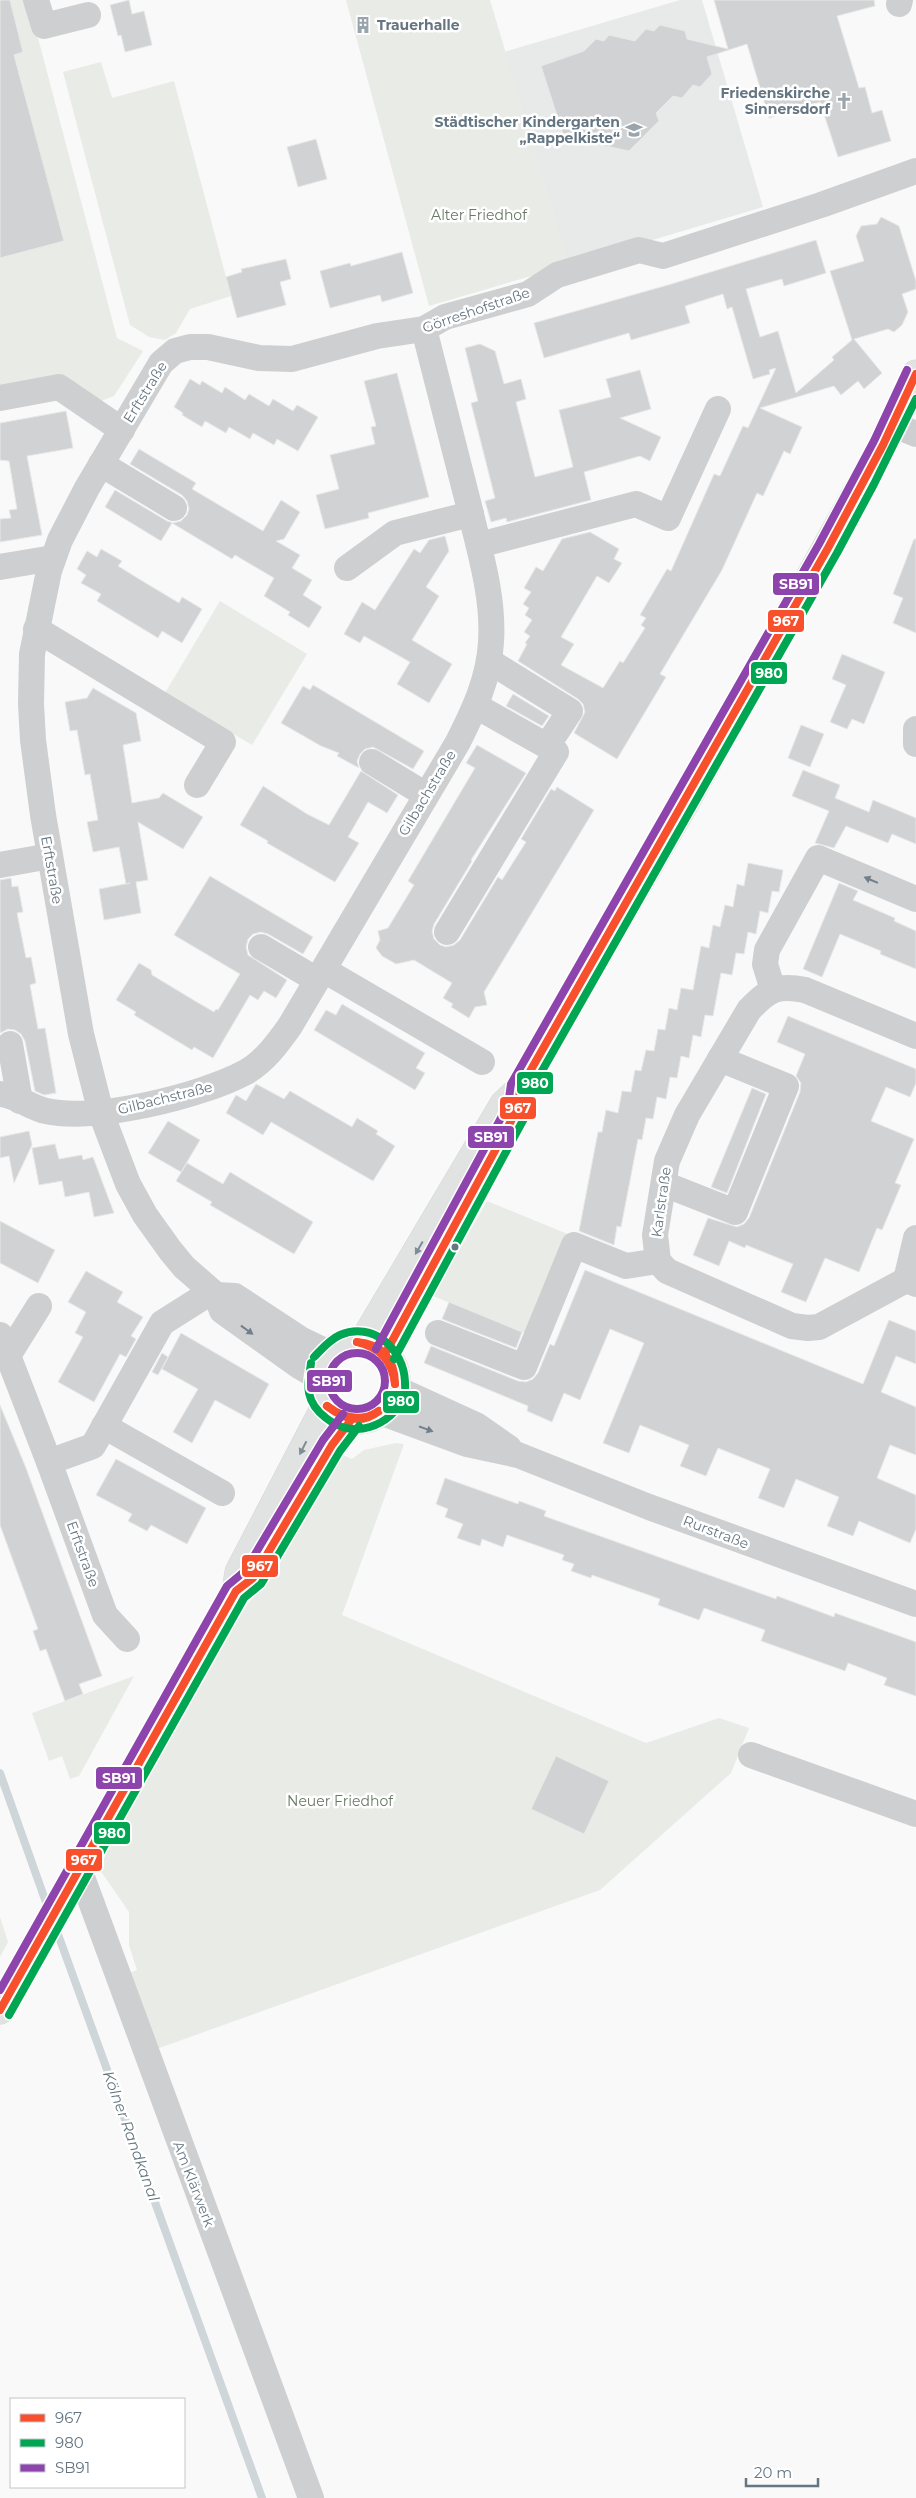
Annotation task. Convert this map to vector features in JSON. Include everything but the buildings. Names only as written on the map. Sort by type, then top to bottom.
[{"type":"main road","points":[[374,1348],[518,1108],[520,1089],[695,786],[905,429],[916,374]]},
{"type":"main road","points":[[351,1342],[374,1348],[392,1364],[396,1375],[395,1388],[390,1402],[380,1412],[366,1419],[351,1420],[337,1415],[326,1405],[319,1392],[318,1377],[321,1364],[329,1353],[351,1342]]},
{"type":"main road","points":[[0,2010],[25,1969],[79,1869],[236,1591],[239,1572],[326,1405]]},
{"type":"main road","points":[[236,1591],[253,1578],[332,1445],[351,1420]]},
{"type":"street","points":[[36,0],[44,26],[88,15]]},
{"type":"street","name":"Görreshofstraße","points":[[170,355],[181,348],[200,347],[259,358],[292,359],[377,336],[424,330],[445,317],[528,294],[557,275],[639,250],[663,256],[820,205],[916,171]]},
{"type":"street","name":"Gilbachstraße","points":[[10,1097],[46,1111],[101,1113],[188,1094],[227,1081],[247,1071],[279,1042],[321,975],[458,742],[476,706],[488,661],[490,613],[479,545],[424,330]]},
{"type":"street","name":"Erftstraße","points":[[170,355],[161,363],[73,514],[53,558],[32,654],[31,713],[35,759],[81,1034],[101,1113],[119,1163],[145,1215],[184,1267],[213,1293],[222,1311],[298,1366],[318,1377]]},
{"type":"street","name":"Erftstraße","points":[[0,398],[59,387],[122,430]]},
{"type":"street","points":[[479,545],[636,504],[668,518],[718,409]]},
{"type":"street","points":[[102,464],[174,508]]},
{"type":"street","points":[[347,568],[395,533],[471,514]]},
{"type":"street","points":[[0,567],[53,558]]},
{"type":"street","points":[[36,629],[223,742],[197,785]]},
{"type":"street","points":[[488,661],[570,711],[547,746]]},
{"type":"street","points":[[447,932],[556,752],[476,706]]},
{"type":"street","points":[[916,729],[916,744]]},
{"type":"street","points":[[372,762],[426,795]]},
{"type":"street","points":[[0,865],[50,856]]},
{"type":"street","points":[[916,899],[818,858],[768,950],[765,964],[773,990],[789,987],[805,990],[916,1036]]},
{"type":"street","points":[[261,947],[321,975],[482,1062]]},
{"type":"street","name":"Karlstraße","points":[[658,1261],[655,1235],[667,1161],[676,1136],[749,1010],[763,995],[773,990]]},
{"type":"street","points":[[10,1044],[10,1097]]},
{"type":"street","points":[[664,1184],[735,1212],[786,1086],[720,1059]]},
{"type":"street","points":[[438,1333],[524,1367],[574,1245],[626,1266],[658,1261],[667,1271],[682,1280],[792,1326],[819,1327],[911,1282],[916,1238]]},
{"type":"street","points":[[49,1462],[92,1446],[162,1323],[213,1293],[234,1296],[302,1340],[329,1353]]},
{"type":"street","points":[[4,1344],[40,1306]]},
{"type":"street","name":"Erftstraße","points":[[4,1344],[105,1614],[127,1640]]},
{"type":"street","name":"Rurstraße","points":[[395,1388],[476,1425],[518,1455]]},
{"type":"street","name":"Rurstraße","points":[[380,1412],[468,1444],[518,1455],[633,1500],[916,1604]]},
{"type":"street","points":[[104,1426],[222,1492]]},
{"type":"street","points":[[751,1756],[916,1814]]},
{"type":"street","name":"Am Klärwerk","points":[[79,1869],[311,2498]]},
{"type":"shaded area","name":"Städtischer Kindergarten „Rappelkiste“","points":[[680,0],[702,0],[763,207],[569,265],[504,52]]},
{"type":"green space","points":[[10,0],[28,0],[117,338],[143,351],[114,396],[101,401],[0,388],[0,258],[64,241],[14,55],[23,52]]},
{"type":"green space","name":"Alter Friedhof","points":[[346,0],[490,0],[569,265],[429,306]]},
{"type":"green space","points":[[101,62],[112,98],[174,81],[231,296],[190,309],[176,333],[165,340],[149,337],[130,325],[63,72]]},
{"type":"green space","points":[[220,601],[307,654],[252,745],[165,693]]},
{"type":"green space","points":[[487,1201],[570,1235],[529,1335],[433,1296]]},
{"type":"green space","name":"Neuer Friedhof","points":[[396,1443],[404,1444],[342,1615],[646,1743],[719,1718],[749,1728],[731,1773],[600,1890],[151,2051],[126,1974],[137,1970],[129,1945],[129,1912],[100,1870],[106,1853],[200,1680],[261,1583],[336,1452],[352,1459],[364,1450]]},
{"type":"green space","points":[[134,1676],[79,1776],[70,1779],[62,1756],[49,1761],[32,1713]]},
{"type":"green space","points":[[0,1917],[8,1942],[0,1957]]},
{"type":"waterway","name":"Kölner Randkanal","points":[[0,1773],[48,1908]]},
{"type":"waterway","name":"Kölner Randkanal","points":[[55,1926],[262,2498]]},
{"type":"transit line","name":"SB91","points":[[376,1349],[508,1105],[511,1084],[819,544],[874,441],[907,370]]},
{"type":"transit line","name":"967","points":[[385,1354],[518,1108],[520,1089],[828,548],[883,445],[916,374]]},
{"type":"transit line","name":"980","points":[[394,1359],[527,1113],[530,1092],[837,553],[916,399]]},
{"type":"transit line","name":"980","points":[[311,1363],[308,1386],[311,1400],[320,1413],[337,1425],[359,1429],[380,1423],[390,1416],[404,1397],[405,1382],[399,1359],[393,1349],[375,1335],[364,1332],[340,1335],[329,1342],[314,1357]]},
{"type":"transit line","name":"967","points":[[357,1342],[372,1348],[384,1356],[391,1368],[395,1384]]},
{"type":"transit line","name":"967","points":[[357,1342],[373,1346],[385,1355],[393,1368],[395,1384]]},
{"type":"transit line","name":"SB91","points":[[357,1353],[368,1355],[377,1361],[383,1370],[385,1381],[383,1392],[377,1401],[368,1407],[357,1409],[346,1407],[337,1401],[331,1392],[329,1381],[331,1370],[337,1361],[346,1355],[357,1353]]},
{"type":"transit line","name":"967","points":[[327,1406],[339,1414],[352,1418],[366,1417],[379,1411]]},
{"type":"transit line","name":"967","points":[[327,1406],[333,1411],[352,1419],[366,1418],[379,1411]]},
{"type":"transit line","name":"SB91","points":[[0,1990],[227,1586],[245,1571],[323,1440],[343,1414]]},
{"type":"transit line","name":"967","points":[[0,2010],[236,1591],[253,1578],[332,1445],[351,1420]]},
{"type":"transit line","name":"980","points":[[9,2015],[244,1598],[261,1584],[340,1451],[359,1426]]},
{"type":"place","name":"Trauerhalle","points":[[363,25]]},
{"type":"place","name":"Friedenskirche Sinnersdorf","points":[[844,101]]},
{"type":"place","name":"Städtischer Kindergarten „Rappelkiste“","points":[[634,130]]}]
